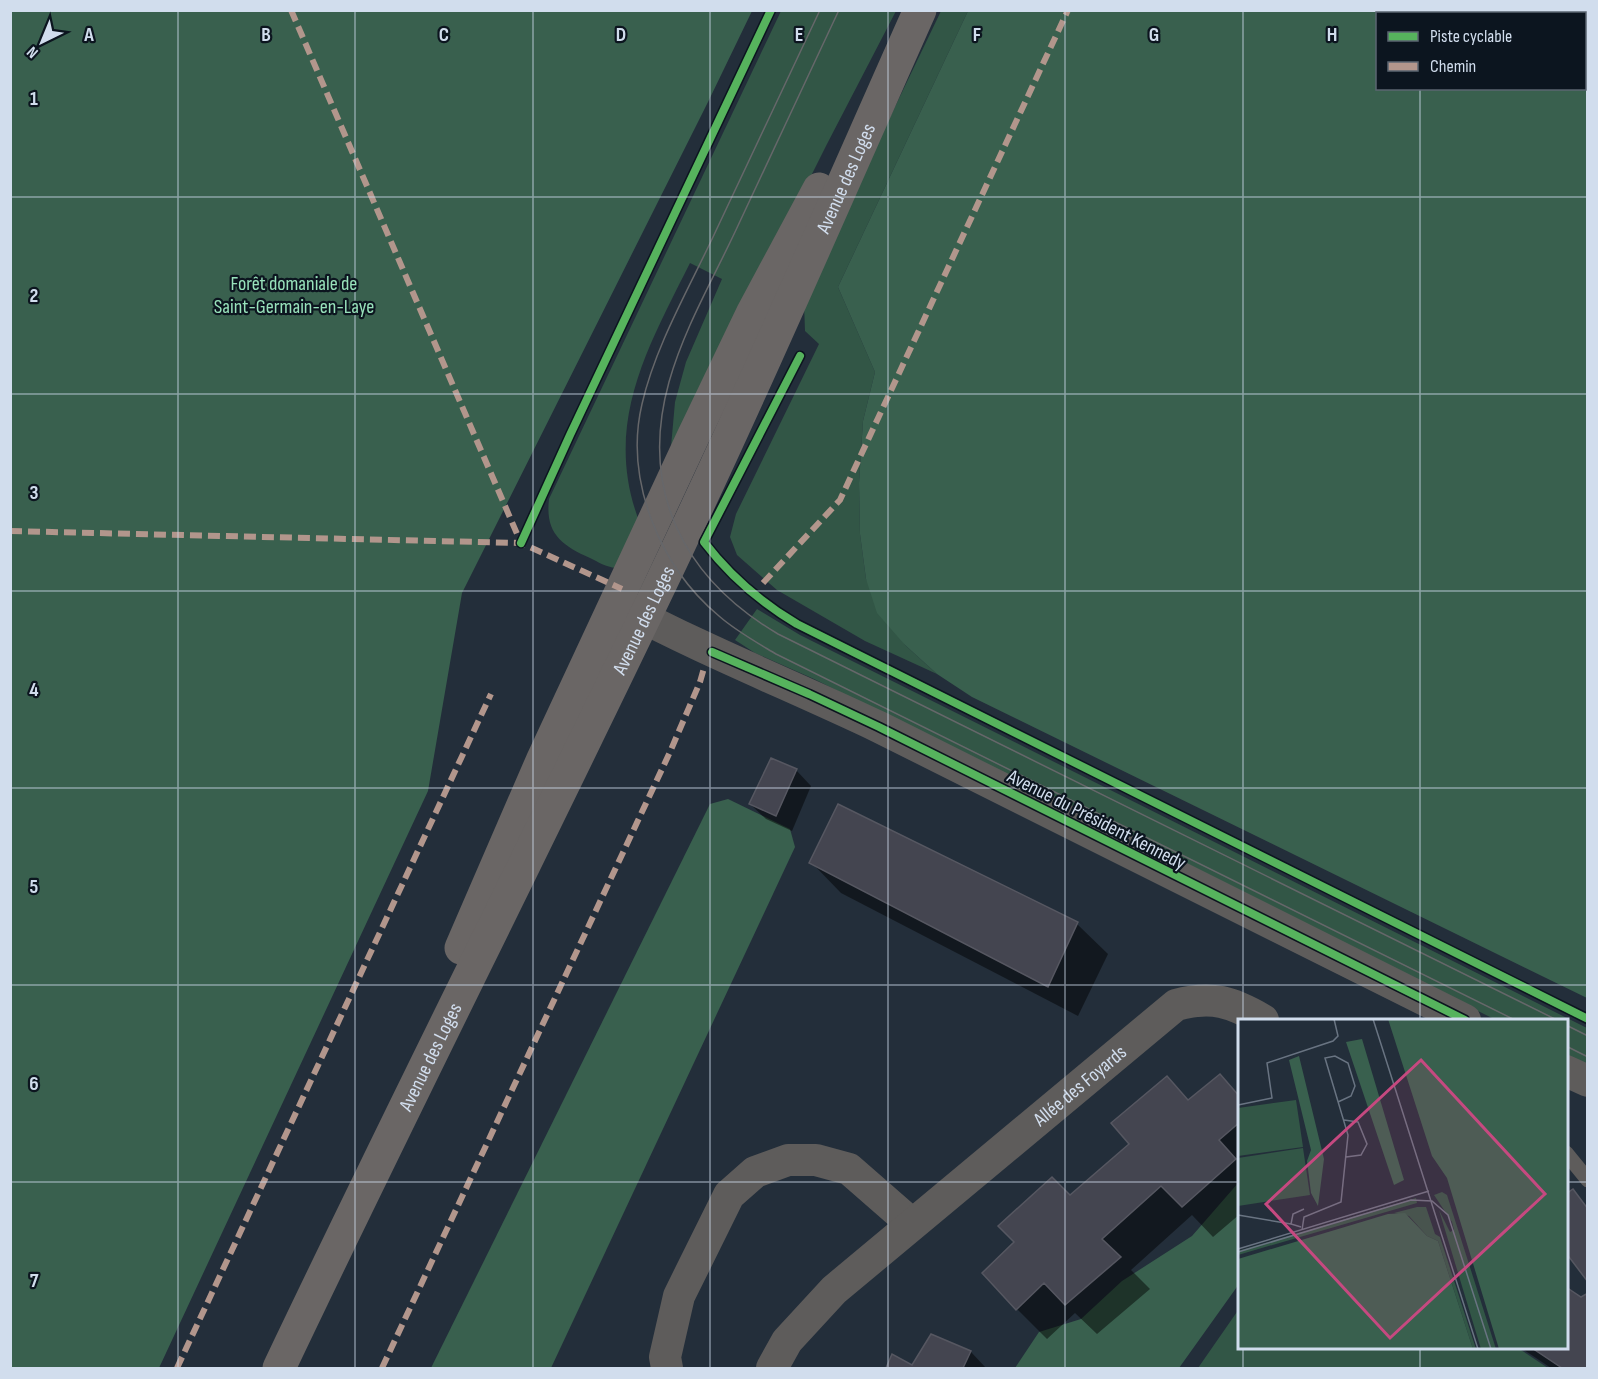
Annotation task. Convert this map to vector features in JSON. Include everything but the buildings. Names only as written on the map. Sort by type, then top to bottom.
[{"type":"main road","name":"Avenue des Loges","points":[[350,1219],[501,853],[615,603],[753,312],[914,10]]},
{"type":"main road","name":"Avenue des Loges","points":[[279,1368],[644,618],[778,331],[920,10]]},
{"type":"street","name":"Avenue du Président Kennedy","points":[[615,603],[712,652],[869,722],[1463,1019]]},
{"type":"street","name":"Allée des Foyards","points":[[772,1368],[787,1341],[834,1290],[1176,1005],[1197,999],[1221,1002],[1247,1011],[1261,1019]]},
{"type":"street","points":[[1568,1072],[1587,1081]]},
{"type":"street","points":[[667,1368],[666,1357],[679,1296],[729,1195],[755,1172],[788,1160],[816,1160],[849,1169],[912,1224]]},
{"type":"lane","points":[[1568,1156],[1587,1180]]},
{"type":"green space","name":"Forêt domaniale de Saint-Germain-en-Laye","points":[[10,11],[752,11],[462,593],[428,791],[159,1368],[11,1368]]},
{"type":"green space","points":[[781,11],[896,11],[670,458],[675,402],[686,362],[722,279],[690,263],[659,326],[634,390],[628,422],[626,455],[630,490],[641,526],[616,568],[609,567],[563,543],[550,521],[549,499]]},
{"type":"green space","points":[[941,11],[968,11],[838,287],[875,372],[863,421],[859,483],[860,534],[866,579],[905,645],[937,674],[865,641],[777,590],[737,555],[730,537],[736,514],[819,344],[805,331],[804,303],[819,265]]},
{"type":"green space","points":[[968,11],[1587,11],[1587,998],[972,697],[937,674],[905,645],[877,613],[866,579],[860,534],[859,483],[863,421],[875,372],[838,287]]},
{"type":"green space","points":[[757,609],[800,635],[1587,1028],[1587,1066],[1568,1056],[1568,1019],[1494,1019],[814,679],[755,653],[735,640]]},
{"type":"green space","points":[[728,799],[790,829],[795,847],[551,1368],[431,1368],[710,804]]},
{"type":"green space","points":[[1238,1183],[1238,1285],[1179,1368],[1015,1368],[1039,1332],[1081,1319],[1122,1281],[1192,1236]]},
{"type":"green space","points":[[1238,1310],[1238,1349],[1520,1349],[1548,1368],[1198,1368]]},
{"type":"tram line","points":[[820,10],[673,319],[655,361],[642,404],[638,433],[638,462],[643,492],[664,547],[680,573],[698,596],[719,616],[776,654],[1513,1019]]},
{"type":"tram line","points":[[839,10],[690,324],[669,382],[661,422],[660,459],[665,494],[677,528],[694,558],[717,586],[745,612],[778,634],[1555,1019]]},
{"type":"tram line","points":[[1568,1026],[1588,1036]]},
{"type":"tram line","points":[[1568,1047],[1588,1057]]},
{"type":"marked path","points":[[291,10],[521,543]]},
{"type":"marked path","points":[[763,583],[840,500],[1068,10]]},
{"type":"marked path","points":[[10,531],[521,543],[622,589]]},
{"type":"marked path","points":[[382,1368],[670,752],[704,668]]},
{"type":"marked path","points":[[177,1368],[491,694]]},
{"type":"cycle path","points":[[521,543],[771,10]]},
{"type":"cycle path","points":[[800,356],[704,542],[746,588],[797,624],[1588,1019]]},
{"type":"cycle path","points":[[712,652],[879,727],[1463,1019]]}]
